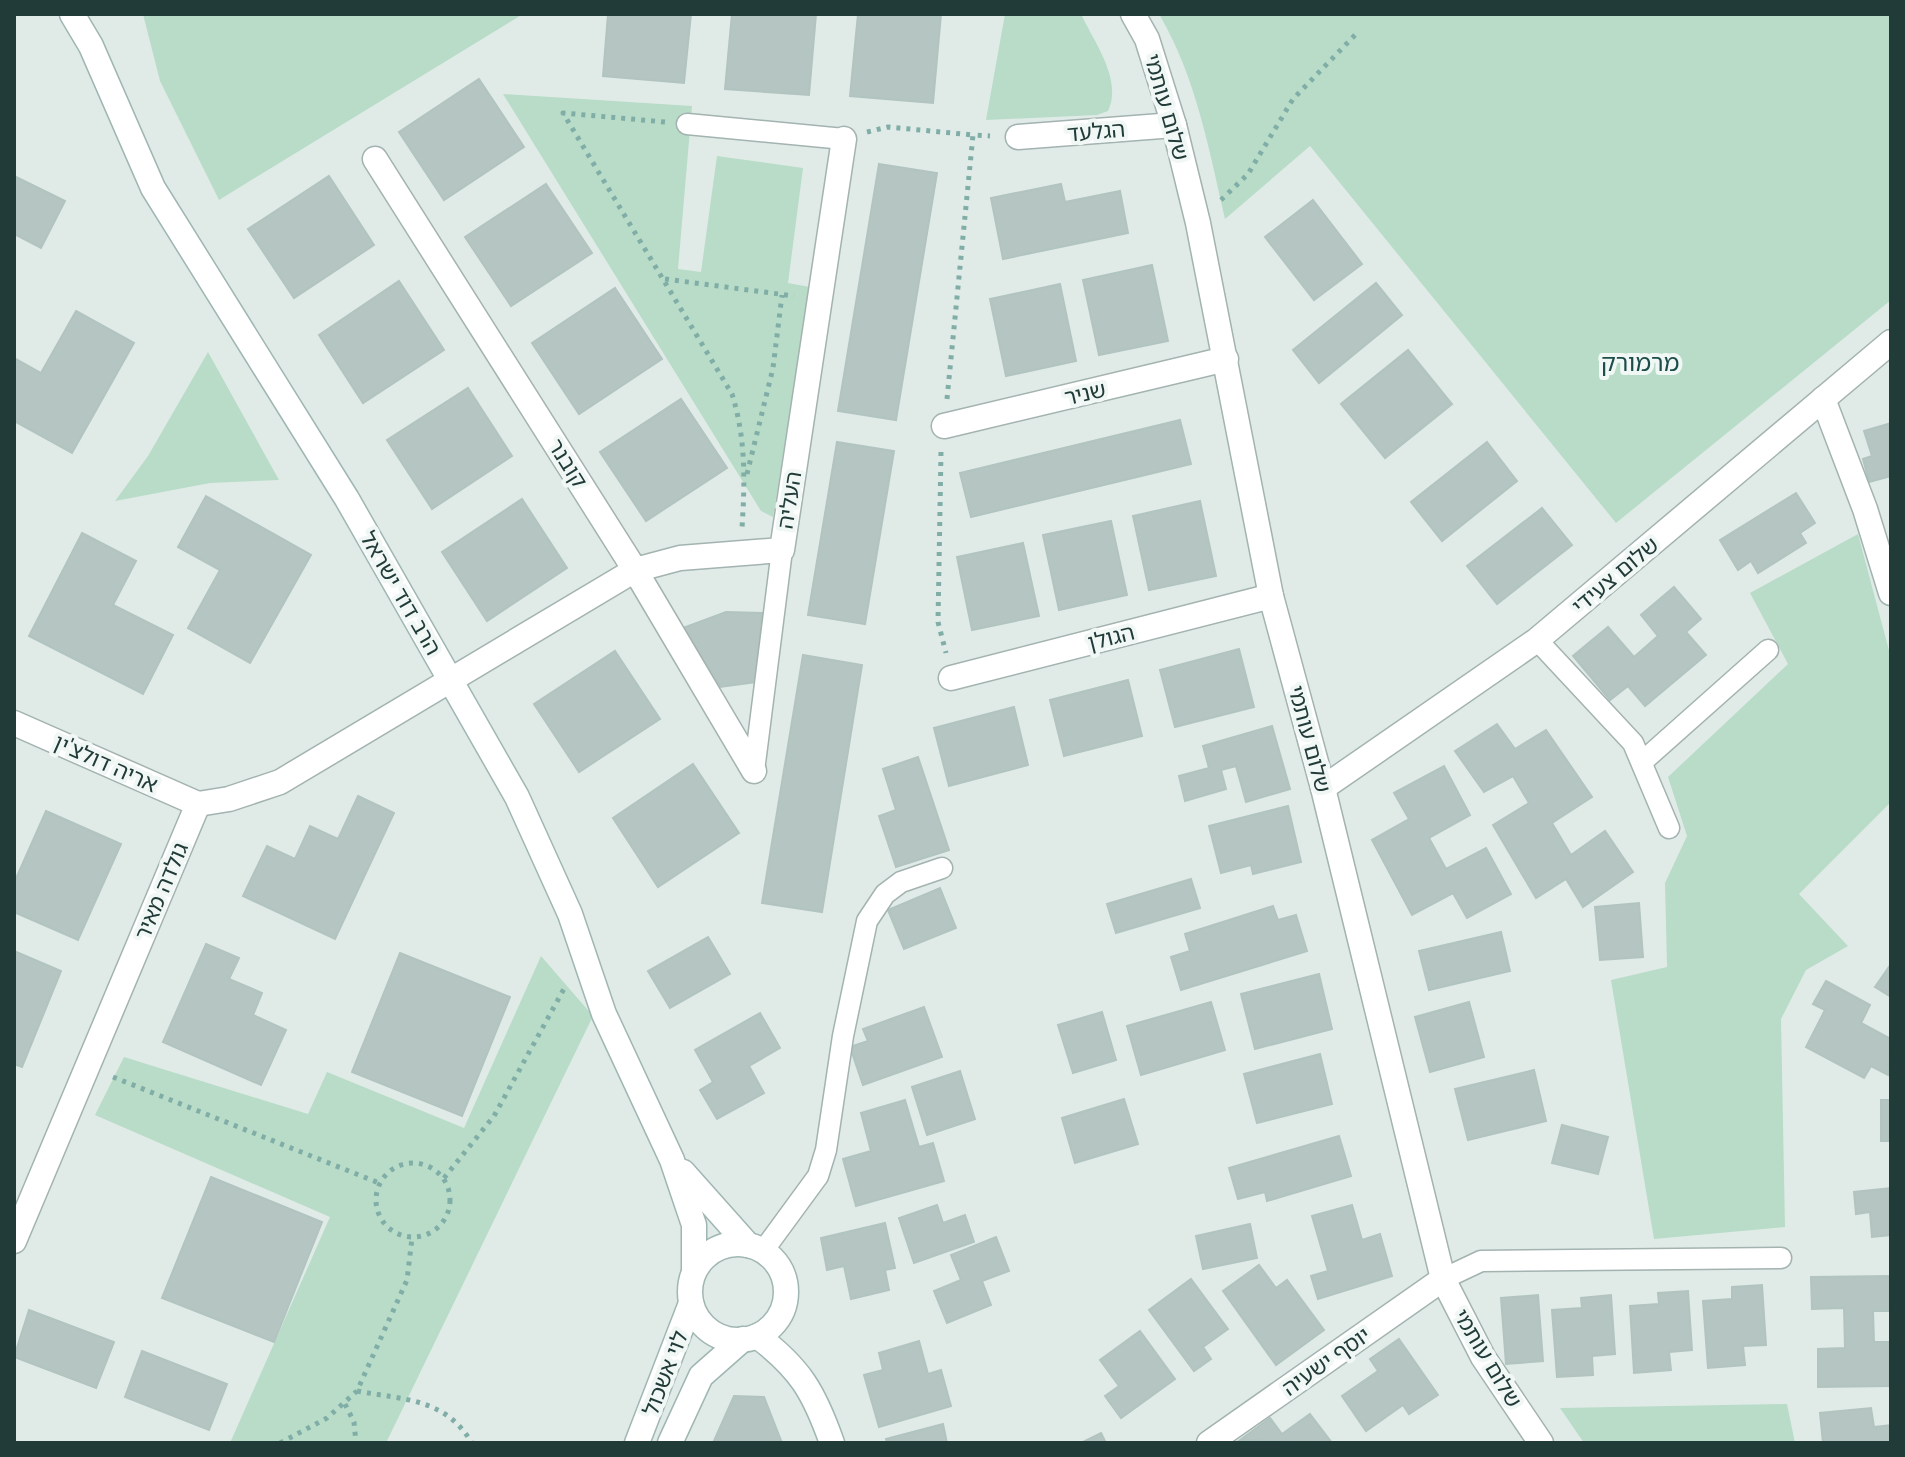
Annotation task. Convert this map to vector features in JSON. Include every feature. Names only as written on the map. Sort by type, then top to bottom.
[{"type":"street","name":"הרב דוד ישראל","points":[[72,14],[91,46],[153,188],[347,499],[548,858],[604,1014],[672,1160],[694,1225],[694,1271]]},
{"type":"street","name":"הרב דוד ישראל","points":[[91,46],[92,14]]},
{"type":"street","name":"שלום עותמי","points":[[1133,14],[1147,39],[1174,125],[1198,223],[1271,596],[1323,788],[1443,1279],[1483,1357],[1541,1443]]},
{"type":"street","name":"הגלעד","points":[[1018,137],[1174,125]]},
{"type":"street","name":"העליה","points":[[452,682],[635,570],[680,558],[782,550],[844,139]]},
{"type":"street","name":"קובנר","points":[[375,159],[635,570],[754,771]]},
{"type":"street","name":"שלום צעידי","points":[[1323,788],[1537,640],[1891,342]]},
{"type":"street","name":"שניר","points":[[944,426],[1226,359]]},
{"type":"street","points":[[1823,399],[1891,593]]},
{"type":"street","name":"הגולן","points":[[951,678],[1271,596]]},
{"type":"street","points":[[198,804],[229,799],[280,782],[452,682]]},
{"type":"street","name":"אריה דולצ'ין","points":[[14,723],[198,804]]},
{"type":"street","name":"גולדה מאיר","points":[[14,1241],[198,804]]},
{"type":"street","name":"הרב דוד ישראל","points":[[672,1160],[756,1248]]},
{"type":"street","points":[[756,1248],[780,1268],[786,1293],[777,1319],[750,1338],[729,1339],[705,1327],[691,1303],[694,1271],[716,1249],[756,1248]]},
{"type":"street","name":"יוסף ישעיה","points":[[1209,1443],[1443,1279]]},
{"type":"street","name":"לוי אשכול","points":[[637,1443],[691,1303]]},
{"type":"street","points":[[750,1338],[797,1369],[820,1409],[832,1443]]},
{"type":"street","name":"לוי אשכול","points":[[670,1443],[701,1376],[750,1338]]},
{"type":"lane","points":[[687,124],[844,139]]},
{"type":"lane","points":[[754,771],[782,550]]},
{"type":"lane","points":[[1537,640],[1633,743],[1669,828]]},
{"type":"lane","points":[[1642,762],[1768,650]]},
{"type":"lane","points":[[756,1248],[818,1176],[826,1150],[843,1036],[867,921],[885,894],[901,882],[942,868]]},
{"type":"lane","points":[[1443,1279],[1481,1261],[1781,1258]]},
{"type":"path","points":[[1198,223],[1248,174],[1293,99],[1358,32]]},
{"type":"path","points":[[687,124],[563,113],[732,394],[742,425],[746,479],[740,553]]},
{"type":"path","points":[[844,139],[888,127],[1018,137]]},
{"type":"path","points":[[951,678],[938,622],[938,481],[973,135]]},
{"type":"path","points":[[664,278],[820,300]]},
{"type":"path","points":[[746,479],[773,368],[782,295]]},
{"type":"path","points":[[444,1178],[494,1116],[583,954]]},
{"type":"path","points":[[86,1066],[379,1183]]},
{"type":"path","points":[[422,1163],[444,1178],[450,1194],[445,1219],[425,1236],[399,1236],[381,1221],[376,1209],[379,1183],[396,1166],[422,1163]]},
{"type":"path","points":[[282,1443],[327,1418],[357,1391],[407,1280],[412,1238]]},
{"type":"path","points":[[357,1391],[439,1407],[465,1430],[472,1443]]},
{"type":"path","points":[[345,1404],[354,1422],[356,1443]]},
{"type":"green space","points":[[143,14],[523,14],[219,200],[160,81]]},
{"type":"green space","points":[[1005,14],[1081,14],[1109,74],[1112,99],[1108,111],[1097,115],[986,120]]},
{"type":"green space","points":[[1159,14],[1891,14],[1891,300],[1616,523],[1310,146],[1225,219],[1192,88]]},
{"type":"green space","points":[[503,94],[692,106],[678,269],[701,272],[717,156],[803,168],[788,283],[810,287],[773,517],[761,511]]},
{"type":"green space","points":[[208,352],[279,480],[210,483],[115,501],[148,456]]},
{"type":"green space","points":[[1858,534],[1891,658],[1891,802],[1799,894],[1848,946],[1806,970],[1781,1019],[1785,1227],[1654,1239],[1611,980],[1667,967],[1665,883],[1687,836],[1668,777],[1788,664],[1750,593]]},
{"type":"green space","points":[[541,956],[593,1016],[386,1443],[230,1443],[330,1217],[95,1115],[124,1057],[308,1114],[327,1072],[464,1128]]},
{"type":"green space","points":[[1787,1404],[1795,1443],[1584,1443],[1560,1408]]},
{"type":"building","points":[[608,14],[691,14],[684,83],[603,76]]},
{"type":"building","points":[[732,14],[816,14],[809,95],[725,89]]},
{"type":"building","points":[[858,14],[941,14],[933,103],[850,96]]},
{"type":"building","points":[[479,79],[524,147],[444,200],[399,132]]},
{"type":"building","points":[[879,164],[937,173],[896,420],[838,411]]},
{"type":"building","points":[[14,176],[65,201],[41,248],[14,234]]},
{"type":"building","points":[[329,176],[374,245],[294,298],[248,229]]},
{"type":"building","points":[[546,184],[592,253],[511,306],[465,237]]},
{"type":"building","points":[[1061,184],[1065,202],[1120,191],[1128,233],[1003,259],[991,198]]},
{"type":"building","points":[[1313,200],[1362,264],[1314,300],[1265,237]]},
{"type":"building","points":[[1152,265],[1168,341],[1099,355],[1083,280]]},
{"type":"building","points":[[399,281],[444,350],[363,403],[319,335]]},
{"type":"building","points":[[1376,283],[1402,315],[1319,383],[1293,350]]},
{"type":"building","points":[[1060,284],[1076,361],[1006,376],[990,299]]},
{"type":"building","points":[[615,288],[662,359],[579,414],[532,343]]},
{"type":"building","points":[[76,311],[134,343],[72,453],[14,421],[14,358],[41,373]]},
{"type":"building","points":[[1408,350],[1452,404],[1385,458],[1341,404]]},
{"type":"building","points":[[468,388],[512,456],[432,509],[387,440]]},
{"type":"building","points":[[681,399],[727,468],[646,521],[600,452]]},
{"type":"building","points":[[1180,420],[1191,464],[971,517],[960,473]]},
{"type":"building","points":[[1891,423],[1891,476],[1869,482],[1863,459],[1872,456],[1864,431]]},
{"type":"building","points":[[837,442],[894,451],[865,624],[808,615]]},
{"type":"building","points":[[1487,442],[1517,481],[1442,541],[1411,502]]},
{"type":"building","points":[[1796,493],[1815,523],[1800,533],[1806,543],[1758,573],[1751,561],[1738,570],[1720,540]]},
{"type":"building","points":[[206,496],[311,555],[250,663],[188,628],[220,570],[178,547]]},
{"type":"building","points":[[522,499],[567,568],[487,621],[442,552]]},
{"type":"building","points":[[1200,501],[1216,576],[1149,590],[1133,516]]},
{"type":"building","points":[[1542,508],[1572,545],[1497,604],[1467,566]]},
{"type":"building","points":[[1111,521],[1127,595],[1059,610],[1043,535]]},
{"type":"building","points":[[82,533],[136,561],[113,605],[173,635],[143,694],[29,636]]},
{"type":"building","points":[[1023,543],[1039,616],[972,630],[957,557]]},
{"type":"building","points":[[1674,587],[1701,619],[1686,632],[1706,655],[1645,706],[1628,686],[1610,700],[1573,656],[1608,627],[1634,657],[1658,636],[1641,615]]},
{"type":"building","points":[[726,612],[762,613],[756,682],[720,687],[683,628]]},
{"type":"building","points":[[1239,649],[1254,707],[1175,727],[1160,670]]},
{"type":"building","points":[[615,651],[660,719],[579,772],[534,704]]},
{"type":"building","points":[[803,655],[862,665],[822,912],[762,903]]},
{"type":"building","points":[[1128,680],[1142,736],[1064,756],[1050,700]]},
{"type":"building","points":[[1014,707],[1028,765],[949,786],[934,728]]},
{"type":"building","points":[[1497,724],[1515,749],[1546,730],[1592,797],[1552,823],[1571,855],[1605,831],[1633,872],[1583,907],[1566,879],[1536,898],[1493,825],[1529,803],[1513,776],[1484,792],[1455,751]]},
{"type":"building","points":[[1272,726],[1290,789],[1246,802],[1236,766],[1221,770],[1226,789],[1185,801],[1179,776],[1209,768],[1203,746]]},
{"type":"building","points":[[918,757],[949,850],[896,867],[879,816],[896,810],[883,769]]},
{"type":"building","points":[[693,764],[739,833],[658,887],[613,818]]},
{"type":"building","points":[[1444,766],[1470,815],[1429,838],[1446,869],[1486,848],[1511,894],[1467,918],[1453,893],[1412,915],[1372,840],[1409,819],[1394,793]]},
{"type":"building","points":[[358,796],[394,813],[335,939],[243,896],[267,846],[295,859],[310,826],[338,839]]},
{"type":"building","points":[[1288,806],[1301,862],[1253,874],[1251,865],[1221,873],[1209,826]]},
{"type":"building","points":[[46,811],[121,844],[78,940],[14,912],[14,883]]},
{"type":"building","points":[[1191,879],[1200,908],[1116,933],[1107,904]]},
{"type":"building","points":[[940,888],[956,928],[904,949],[888,910]]},
{"type":"building","points":[[1639,903],[1643,957],[1600,960],[1595,907]]},
{"type":"building","points":[[1273,906],[1278,920],[1296,915],[1307,951],[1181,990],[1171,957],[1190,951],[1185,934]]},
{"type":"building","points":[[1501,932],[1510,971],[1429,990],[1419,951]]},
{"type":"building","points":[[708,937],[730,974],[670,1008],[648,971]]},
{"type":"building","points":[[206,944],[239,958],[229,979],[262,993],[253,1015],[286,1030],[261,1085],[163,1042]]},
{"type":"building","points":[[14,951],[61,971],[22,1067],[14,1064]]},
{"type":"building","points":[[400,953],[510,997],[462,1116],[352,1072]]},
{"type":"building","points":[[1891,964],[1891,997],[1875,987]]},
{"type":"building","points":[[1319,974],[1332,1029],[1255,1049],[1241,994]]},
{"type":"building","points":[[1826,981],[1870,1005],[1861,1023],[1891,1039],[1888,1075],[1871,1066],[1864,1078],[1806,1047],[1825,1010],[1813,1004]]},
{"type":"building","points":[[1211,1002],[1225,1050],[1141,1075],[1127,1026]]},
{"type":"building","points":[[1469,1002],[1484,1057],[1430,1072],[1415,1017]]},
{"type":"building","points":[[924,1007],[942,1057],[863,1085],[850,1047],[868,1041],[863,1029]]},
{"type":"building","points":[[1102,1012],[1116,1060],[1073,1073],[1058,1025]]},
{"type":"building","points":[[760,1013],[780,1048],[749,1066],[764,1093],[717,1119],[700,1090],[713,1082],[695,1050]]},
{"type":"building","points":[[1320,1054],[1332,1104],[1257,1123],[1244,1074]]},
{"type":"building","points":[[1534,1070],[1546,1121],[1468,1140],[1455,1089]]},
{"type":"building","points":[[960,1071],[975,1119],[927,1135],[912,1087]]},
{"type":"building","points":[[1124,1099],[1138,1144],[1075,1163],[1062,1118]]},
{"type":"building","points":[[905,1100],[919,1147],[933,1143],[944,1181],[856,1206],[843,1159],[871,1151],[861,1113]]},
{"type":"building","points":[[1881,1100],[1891,1100],[1891,1141],[1881,1141]]},
{"type":"building","points":[[1562,1125],[1608,1137],[1598,1174],[1552,1163]]},
{"type":"building","points":[[1339,1136],[1351,1176],[1267,1201],[1265,1192],[1238,1199],[1229,1168]]},
{"type":"building","points":[[211,1177],[322,1222],[274,1342],[162,1298]]},
{"type":"building","points":[[1891,1188],[1891,1235],[1872,1237],[1870,1212],[1856,1214],[1854,1192]]},
{"type":"building","points":[[937,1205],[943,1223],[965,1215],[974,1242],[914,1263],[899,1218]]},
{"type":"building","points":[[1352,1205],[1362,1240],[1380,1234],[1392,1276],[1318,1299],[1311,1276],[1328,1271],[1312,1216]]},
{"type":"building","points":[[885,1223],[895,1268],[885,1270],[889,1290],[851,1299],[844,1266],[827,1270],[821,1238]]},
{"type":"building","points":[[1250,1224],[1257,1258],[1203,1269],[1196,1236]]},
{"type":"building","points":[[996,1237],[1009,1271],[982,1281],[991,1305],[947,1323],[934,1291],[961,1280],[951,1255]]},
{"type":"building","points":[[1259,1265],[1276,1288],[1287,1280],[1324,1330],[1276,1365],[1223,1291]]},
{"type":"building","points":[[1891,1276],[1891,1311],[1873,1311],[1874,1342],[1891,1342],[1891,1386],[1818,1387],[1818,1349],[1845,1348],[1844,1308],[1812,1309],[1811,1277]]},
{"type":"building","points":[[1191,1279],[1228,1329],[1203,1347],[1211,1359],[1194,1371],[1149,1310]]},
{"type":"building","points":[[1762,1285],[1766,1345],[1743,1346],[1745,1365],[1708,1368],[1703,1301],[1732,1299],[1732,1287]]},
{"type":"building","points":[[1688,1291],[1692,1350],[1669,1352],[1671,1370],[1634,1373],[1630,1306],[1659,1304],[1658,1293]]},
{"type":"building","points":[[1538,1295],[1543,1361],[1506,1364],[1501,1298]]},
{"type":"building","points":[[1611,1295],[1615,1354],[1592,1356],[1593,1375],[1557,1377],[1552,1310],[1582,1308],[1581,1298]]},
{"type":"building","points":[[29,1310],[114,1342],[96,1388],[14,1357]]},
{"type":"building","points":[[1140,1331],[1175,1379],[1121,1418],[1105,1396],[1119,1386],[1100,1360]]},
{"type":"building","points":[[1399,1339],[1438,1395],[1409,1414],[1403,1405],[1366,1431],[1342,1396],[1378,1371],[1370,1359]]},
{"type":"building","points":[[919,1341],[928,1374],[941,1370],[951,1406],[879,1427],[864,1375],[883,1370],[879,1353]]},
{"type":"building","points":[[142,1351],[227,1384],[209,1430],[125,1397]]},
{"type":"building","points":[[734,1396],[764,1397],[782,1443],[713,1443]]},
{"type":"building","points":[[1871,1408],[1874,1427],[1891,1425],[1891,1443],[1823,1443],[1820,1413]]},
{"type":"building","points":[[1310,1414],[1332,1443],[1240,1440],[1270,1418],[1282,1434]]},
{"type":"building","points":[[943,1424],[947,1443],[887,1443],[886,1439]]},
{"type":"building","points":[[1101,1433],[1106,1443],[1081,1443]]},
{"type":"district","name":"מרמורק","points":[[1640,363]]}]
